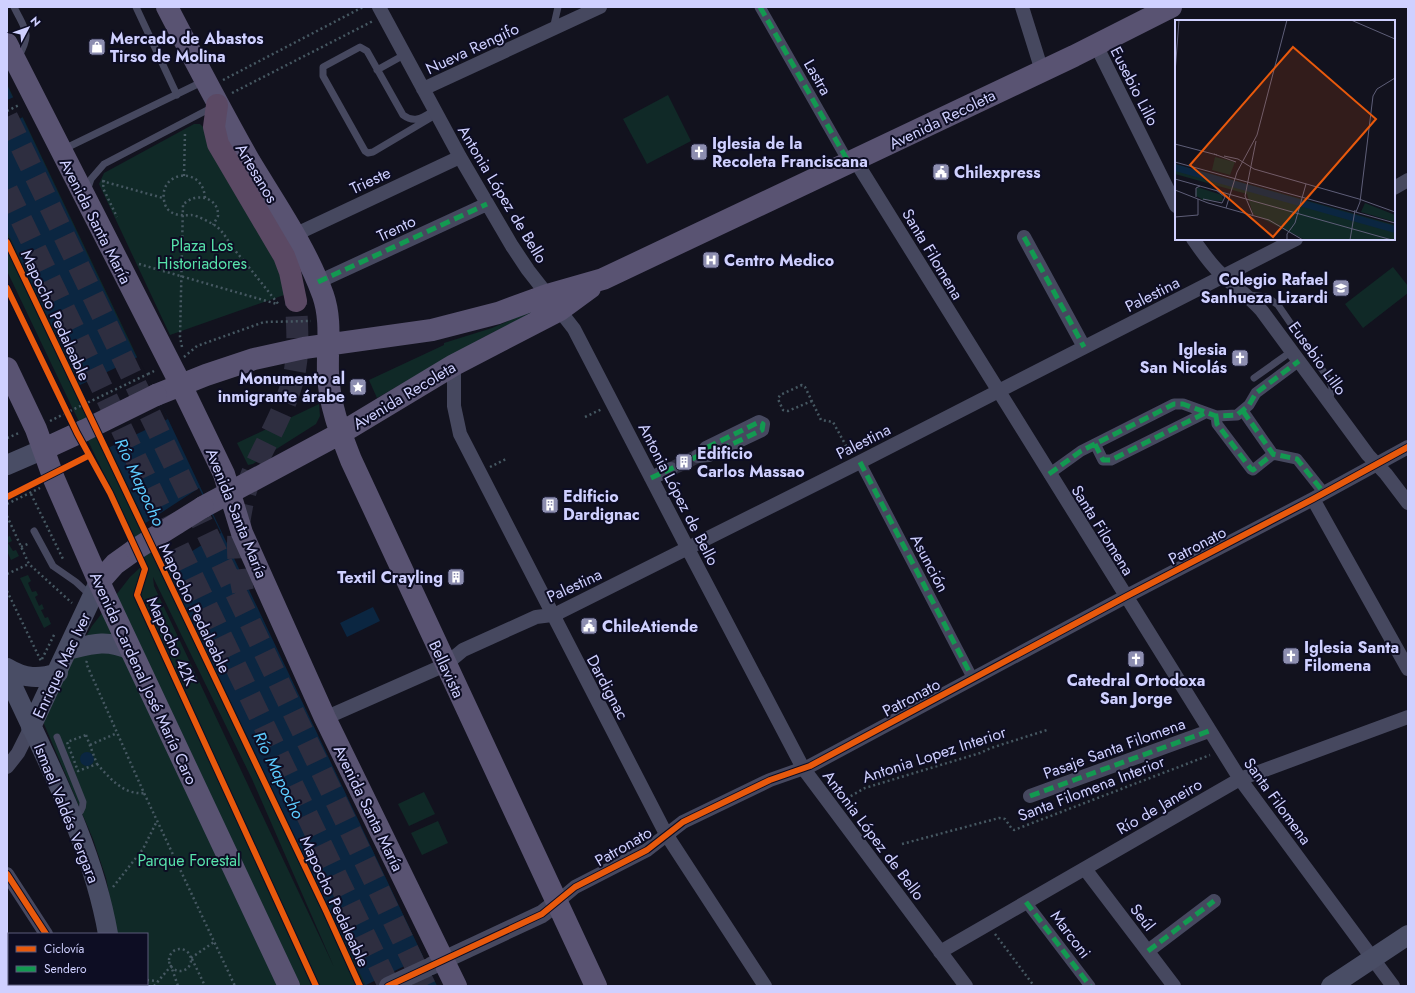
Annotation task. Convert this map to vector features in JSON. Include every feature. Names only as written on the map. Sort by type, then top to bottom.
[{"type":"highway","points":[[211,94],[214,127],[218,144],[284,256],[294,286],[287,311]]},
{"type":"main road","name":"Artesanos","points":[[167,7],[211,94],[294,235],[318,282],[324,297],[329,321],[330,344]]},
{"type":"main road","name":"Avenida Recoleta","points":[[136,549],[203,507],[340,433],[454,365],[554,302],[1042,71],[1171,7]]},
{"type":"main road","name":"Avenida Santa María","points":[[12,53],[88,206],[176,360],[181,385],[224,474],[242,533],[435,964],[456,986]]},
{"type":"main road","name":"Avenida Recoleta","points":[[44,449],[83,426],[206,374],[254,359],[330,344],[432,330],[498,313],[554,302]]},
{"type":"main road","name":"Bellavista","points":[[330,344],[328,374],[335,417],[351,460],[445,665],[596,986]]},
{"type":"main road","name":"Avenida Cardenal José María Caro","points":[[7,368],[36,428],[96,590],[114,615],[289,986]]},
{"type":"main road","points":[[7,464],[44,449]]},
{"type":"main road","name":"Enrique Mac Iver","points":[[31,727],[68,650],[74,609],[96,590],[115,564],[136,549]]},
{"type":"main road","points":[[68,650],[101,642],[119,645],[131,650]]},
{"type":"main road","points":[[7,668],[18,674],[36,678],[58,672]]},
{"type":"main road","name":"Ismael Valdés Vergara","points":[[7,674],[72,817],[92,866],[101,897],[108,933]]},
{"type":"main road","points":[[1331,986],[1408,935]]},
{"type":"street","name":"Nueva Rengifo","points":[[423,90],[600,7]]},
{"type":"street","name":"Lastra","points":[[760,7],[852,161]]},
{"type":"street","points":[[1022,7],[1042,71]]},
{"type":"street","name":"Antonia López de Bello","points":[[381,11],[460,157],[512,246],[574,329],[803,768],[966,986]]},
{"type":"street","name":"Eusebio Lillo","points":[[1096,45],[1175,204]]},
{"type":"street","name":"Trieste","points":[[294,235],[460,157]]},
{"type":"street","name":"Santa Filomena","points":[[852,161],[998,391],[1240,780],[1393,986]]},
{"type":"street","points":[[1395,187],[1408,180]]},
{"type":"street","name":"Trento","points":[[318,282],[487,204]]},
{"type":"street","points":[[1024,237],[1084,347]]},
{"type":"street","name":"Eusebio Lillo","points":[[1194,240],[1205,256],[1224,276],[1247,295],[1262,311],[1329,402],[1408,503]]},
{"type":"street","name":"Palestina","points":[[325,718],[445,665],[463,650],[536,617],[552,615],[688,549],[1294,240]]},
{"type":"street","points":[[1049,474],[1082,451],[1178,403],[1216,416],[1230,416],[1243,411],[1253,401],[1256,393],[1296,356]]},
{"type":"street","name":"Dardignac","points":[[454,365],[454,406],[460,434],[666,834],[765,986]]},
{"type":"street","points":[[1243,411],[1273,454],[1298,459],[1319,496],[1408,669]]},
{"type":"street","points":[[1095,444],[1103,460],[1111,460],[1204,413]]},
{"type":"street","points":[[1216,416],[1217,424],[1251,469],[1253,470],[1273,454]]},
{"type":"street","name":"Patronato","points":[[388,986],[542,914],[575,887],[647,850],[683,822],[779,776],[803,768],[1319,496],[1377,465],[1408,446]]},
{"type":"street","name":"Asunción","points":[[858,463],[973,679]]},
{"type":"street","points":[[651,478],[671,469]]},
{"type":"street","name":"Río de Janeiro","points":[[940,952],[1240,780],[1408,717]]},
{"type":"street","name":"Enrique Mac Iver","points":[[7,767],[18,753],[31,727]]},
{"type":"street","name":"Pasaje Santa Filomena","points":[[1030,796],[1209,731]]},
{"type":"street","name":"Seúl","points":[[1085,869],[1174,986]]},
{"type":"street","points":[[7,874],[45,933]]},
{"type":"street","name":"Marconi","points":[[1026,902],[1090,986]]},
{"type":"street","points":[[1148,951],[1214,902]]},
{"type":"lane","points":[[12,53],[27,38],[14,7]]},
{"type":"lane","points":[[136,7],[177,95]]},
{"type":"lane","points":[[553,29],[558,7]]},
{"type":"lane","points":[[360,47],[367,51],[403,115],[409,120],[416,121],[436,112],[412,129],[373,152],[368,153],[361,145],[322,72],[325,65],[360,47]]},
{"type":"lane","points":[[378,70],[404,55]]},
{"type":"lane","points":[[60,150],[177,95],[211,94]]},
{"type":"lane","points":[[88,206],[86,195],[92,178],[104,164],[185,122],[211,94]]},
{"type":"lane","points":[[409,120],[412,129]]},
{"type":"lane","points":[[1247,295],[1267,297],[1278,305],[1330,381],[1332,388],[1329,402]]},
{"type":"lane","points":[[1254,378],[1296,356]]},
{"type":"lane","points":[[34,531],[53,566],[76,582],[96,590]]},
{"type":"lane","points":[[57,737],[83,802],[83,808],[78,814],[72,817]]},
{"type":"path","points":[[211,94],[363,7]]},
{"type":"path","points":[[211,94],[381,11]]},
{"type":"path","points":[[7,112],[18,106]]},
{"type":"path","points":[[184,176],[185,122]]},
{"type":"path","points":[[178,136],[185,133]]},
{"type":"path","points":[[204,198],[204,192],[199,182],[194,178],[184,176],[171,180],[164,189],[163,198],[168,210],[173,214],[183,217],[192,215],[217,227],[287,311]]},
{"type":"path","points":[[105,177],[103,181],[104,191],[120,224]]},
{"type":"path","points":[[92,178],[163,198]]},
{"type":"path","points":[[176,360],[180,337],[183,204],[195,198],[210,199],[217,206],[218,216],[213,225]]},
{"type":"path","points":[[136,257],[142,271]]},
{"type":"path","points":[[139,264],[182,276],[287,311],[329,321]]},
{"type":"path","points":[[68,412],[176,360],[197,346],[264,322],[287,311]]},
{"type":"path","points":[[176,340],[176,360]]},
{"type":"path","points":[[812,401],[788,411],[783,410],[778,399],[780,396],[802,385],[805,387],[812,401],[821,420],[824,422],[830,420],[833,422],[858,463]]},
{"type":"path","points":[[585,417],[613,403]]},
{"type":"path","points":[[63,405],[68,412],[83,426]]},
{"type":"path","points":[[7,497],[53,476]]},
{"type":"path","points":[[7,504],[31,494],[53,476]]},
{"type":"path","points":[[7,516],[29,564],[74,609]]},
{"type":"path","points":[[21,547],[33,541]]},
{"type":"path","points":[[7,574],[29,564]]},
{"type":"path","points":[[7,592],[40,662],[58,628]]},
{"type":"path","points":[[93,643],[86,663],[144,794],[235,986]]},
{"type":"path","points":[[90,745],[117,734]]},
{"type":"path","points":[[97,764],[78,771],[68,742],[86,735],[97,764],[109,777],[125,790],[137,794],[144,794]]},
{"type":"path","points":[[101,897],[111,889],[143,849],[157,821]]},
{"type":"path","points":[[987,924],[1034,986]]},
{"type":"path","points":[[192,958],[214,942]]},
{"type":"path","points":[[178,986],[170,966],[169,956],[174,950],[184,950],[190,955],[205,986]]},
{"type":"path","points":[[170,966],[176,971],[184,971],[191,962],[190,955]]},
{"type":"path","points":[[154,986],[170,966]]},
{"type":"path","points":[[148,980],[157,981]]},
{"type":"green space","name":"Parque Forestal","points":[[7,84],[437,986],[125,986],[148,985],[148,933],[117,933],[106,878],[93,839],[41,717],[92,626],[130,577],[146,562],[7,271]],"holes":[[[153,577],[252,779],[334,967],[154,586]]]},
{"type":"green space","points":[[668,95],[691,141],[647,164],[623,119]]},
{"type":"green space","name":"Plaza Los Historiadores","points":[[194,124],[200,124],[204,128],[269,245],[287,294],[170,335],[99,184],[104,173]]},
{"type":"green space","points":[[1393,267],[1408,286],[1408,293],[1363,328],[1345,304]]},
{"type":"green space","points":[[538,308],[539,310],[484,337],[377,398],[369,380],[444,345],[444,343],[492,328]]},
{"type":"green space","points":[[319,404],[320,416],[316,424],[253,464],[248,465],[237,443]]},
{"type":"green space","points":[[10,536],[12,541],[8,543],[13,551],[16,550],[19,556],[11,560],[7,551],[7,537]]},
{"type":"green space","points":[[28,575],[31,581],[28,583],[32,592],[36,591],[38,595],[35,597],[39,606],[42,604],[44,609],[41,610],[45,618],[48,617],[51,624],[44,628],[20,578]]},
{"type":"green space","points":[[424,792],[435,814],[409,826],[398,804]]},
{"type":"green space","points":[[438,821],[448,843],[422,855],[411,833]]},
{"type":"water","name":"Río Mapocho","points":[[7,85],[126,336],[168,419],[437,986],[366,986],[7,231]]},
{"type":"water","points":[[373,607],[380,621],[347,637],[340,623]]},
{"type":"water","points":[[87,752],[92,754],[94,759],[92,764],[87,766],[82,764],[80,759],[82,754]]},
{"type":"pier","points":[[14,97],[23,117],[7,125],[7,100]]},
{"type":"pier","points":[[138,357],[168,419],[108,448],[78,386]]},
{"type":"pier","points":[[199,488],[221,533],[165,568],[144,524]]},
{"type":"pier","points":[[425,956],[436,980],[422,986],[364,986]]},
{"type":"tunnel","points":[[7,117],[425,986]]},
{"type":"tunnel","points":[[7,190],[389,986]]},
{"type":"tunnel","points":[[243,591],[240,576],[238,546],[240,515],[243,500],[253,471],[279,417],[295,373],[297,352],[296,301]]},
{"type":"tunnel","points":[[671,469],[698,456]]},
{"type":"marked path","points":[[760,7],[849,163]]},
{"type":"marked path","points":[[318,282],[487,204]]},
{"type":"marked path","points":[[1024,237],[1084,347]]},
{"type":"marked path","points":[[1049,474],[1081,451],[1174,404],[1183,404],[1216,416],[1237,415],[1249,405],[1256,393],[1299,361]]},
{"type":"marked path","points":[[1243,411],[1273,454],[1297,459],[1324,493]]},
{"type":"marked path","points":[[1095,444],[1103,460],[1111,460],[1205,413]]},
{"type":"marked path","points":[[1216,416],[1217,424],[1251,469],[1253,470],[1273,454]]},
{"type":"marked path","points":[[651,478],[698,456],[709,455],[762,430],[763,424],[759,422],[706,448],[701,455]]},
{"type":"marked path","points":[[860,462],[973,679]]},
{"type":"marked path","points":[[1030,796],[1209,731]]},
{"type":"marked path","points":[[1148,951],[1214,901]]},
{"type":"marked path","points":[[1026,902],[1090,986]]},
{"type":"cycle path","name":"Mapocho Pedaleable","points":[[7,242],[326,911],[360,986]]},
{"type":"cycle path","name":"Mapocho 42K","points":[[7,288],[77,433],[110,493],[145,569],[137,595],[316,986]]},
{"type":"cycle path","points":[[388,986],[542,914],[575,887],[647,850],[683,822],[770,780],[810,766],[1408,447]]},
{"type":"cycle path","points":[[7,497],[88,456]]},
{"type":"cycle path","points":[[7,874],[45,933]]},
{"type":"place","name":"Mercado de Abastos Tirso de Molina","points":[[97,47]]},
{"type":"place","name":"Iglesia de la Recoleta Franciscana","points":[[699,152]]},
{"type":"place","name":"Chilexpress","points":[[941,172]]},
{"type":"place","name":"Centro Medico","points":[[711,260]]},
{"type":"place","name":"Colegio Rafael Sanhueza Lizardi","points":[[1341,288]]},
{"type":"place","name":"Iglesia San Nicolás","points":[[1240,358]]},
{"type":"place","name":"Monumento al inmigrante árabe","points":[[358,387]]},
{"type":"place","name":"Edificio Carlos Massao","points":[[684,462]]},
{"type":"place","name":"Edificio Dardignac","points":[[550,505]]},
{"type":"place","name":"Textil Crayling","points":[[456,577]]},
{"type":"place","name":"ChileAtiende","points":[[589,626]]},
{"type":"place","name":"Iglesia Santa Filomena","points":[[1291,656]]},
{"type":"place","name":"Catedral Ortodoxa San Jorge","points":[[1136,659]]}]
